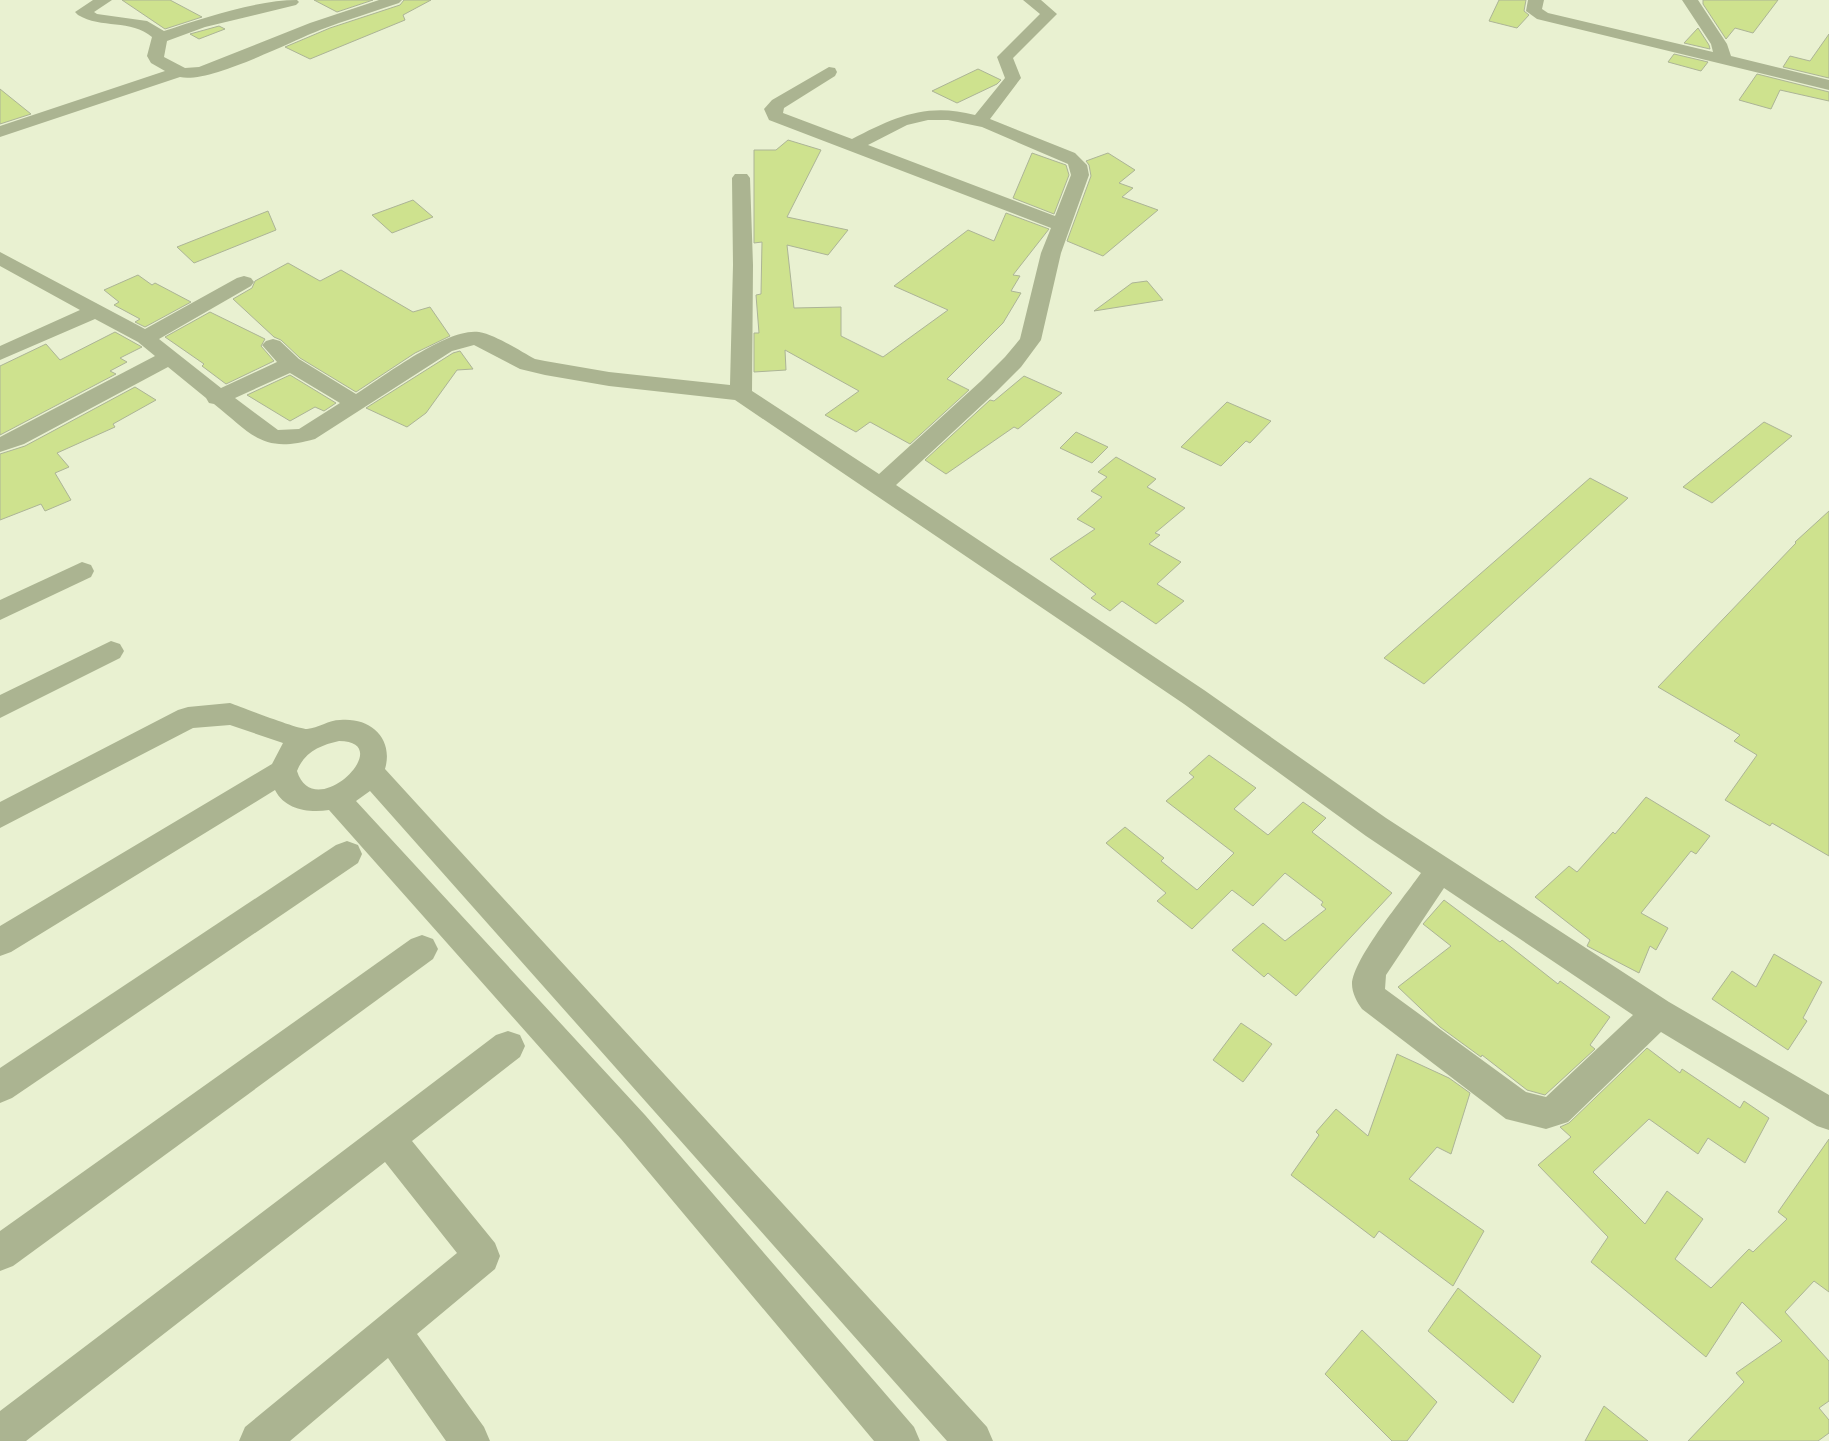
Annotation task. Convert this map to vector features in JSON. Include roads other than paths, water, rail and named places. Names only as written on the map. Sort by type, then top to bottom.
[{"type":"street","points":[[104,0],[83,12],[98,18],[143,23],[153,28],[159,38],[154,56],[157,60],[179,72],[187,74],[202,72],[316,26],[394,0]]},
{"type":"street","points":[[979,120],[1012,78],[1005,57],[1049,14],[1031,0]]},
{"type":"street","points":[[1536,0],[1534,11],[1542,16],[1829,85]]},
{"type":"street","points":[[1690,0],[1720,44],[1724,59]]},
{"type":"street","points":[[159,38],[200,24],[291,2]]},
{"type":"street","points":[[0,132],[179,72]]},
{"type":"street","points":[[830,72],[778,104],[773,113],[782,120],[1061,225]]},
{"type":"street","points":[[853,146],[894,124],[921,116],[938,114],[979,120],[1076,161],[1080,175],[1051,253],[1030,340],[1024,350],[989,386],[880,487]]},
{"type":"street","points":[[741,178],[743,265],[741,394]]},
{"type":"street","points":[[0,258],[145,338],[217,398],[268,436],[276,438],[298,437],[307,434],[445,348],[469,338],[486,341],[528,364],[555,370],[741,394],[757,402],[880,487],[1194,697],[1376,827],[1441,868],[1658,1013],[1829,1114]]},
{"type":"street","points":[[145,338],[244,282]]},
{"type":"street","points":[[0,354],[95,311]]},
{"type":"street","points":[[273,345],[291,364],[357,404]]},
{"type":"street","points":[[0,445],[16,440],[170,357]]},
{"type":"street","points":[[217,398],[291,364]]},
{"type":"street","points":[[0,611],[82,571]]},
{"type":"street","points":[[0,707],[111,651]]},
{"type":"street","points":[[0,816],[188,718],[230,714],[307,740]]},
{"type":"street","points":[[335,730],[349,730],[360,734],[369,740],[374,749],[374,760],[370,771],[362,782],[335,798],[321,800],[297,796],[288,790],[284,781],[283,771],[287,760],[295,749],[307,740],[335,730]]},
{"type":"street","points":[[0,942],[283,771]]},
{"type":"street","points":[[370,771],[973,1441]]},
{"type":"street","points":[[335,798],[633,1127],[900,1441]]},
{"type":"street","points":[[0,1087],[347,854]]},
{"type":"street","points":[[1441,868],[1374,966],[1369,976],[1368,991],[1373,999],[1518,1107],[1546,1113],[1556,1110],[1658,1013]]},
{"type":"street","points":[[0,1252],[422,949]]},
{"type":"street","points":[[0,1436],[508,1046]]},
{"type":"street","points":[[259,1441],[482,1256],[388,1138]]},
{"type":"street","points":[[391,1330],[470,1441]]}]
